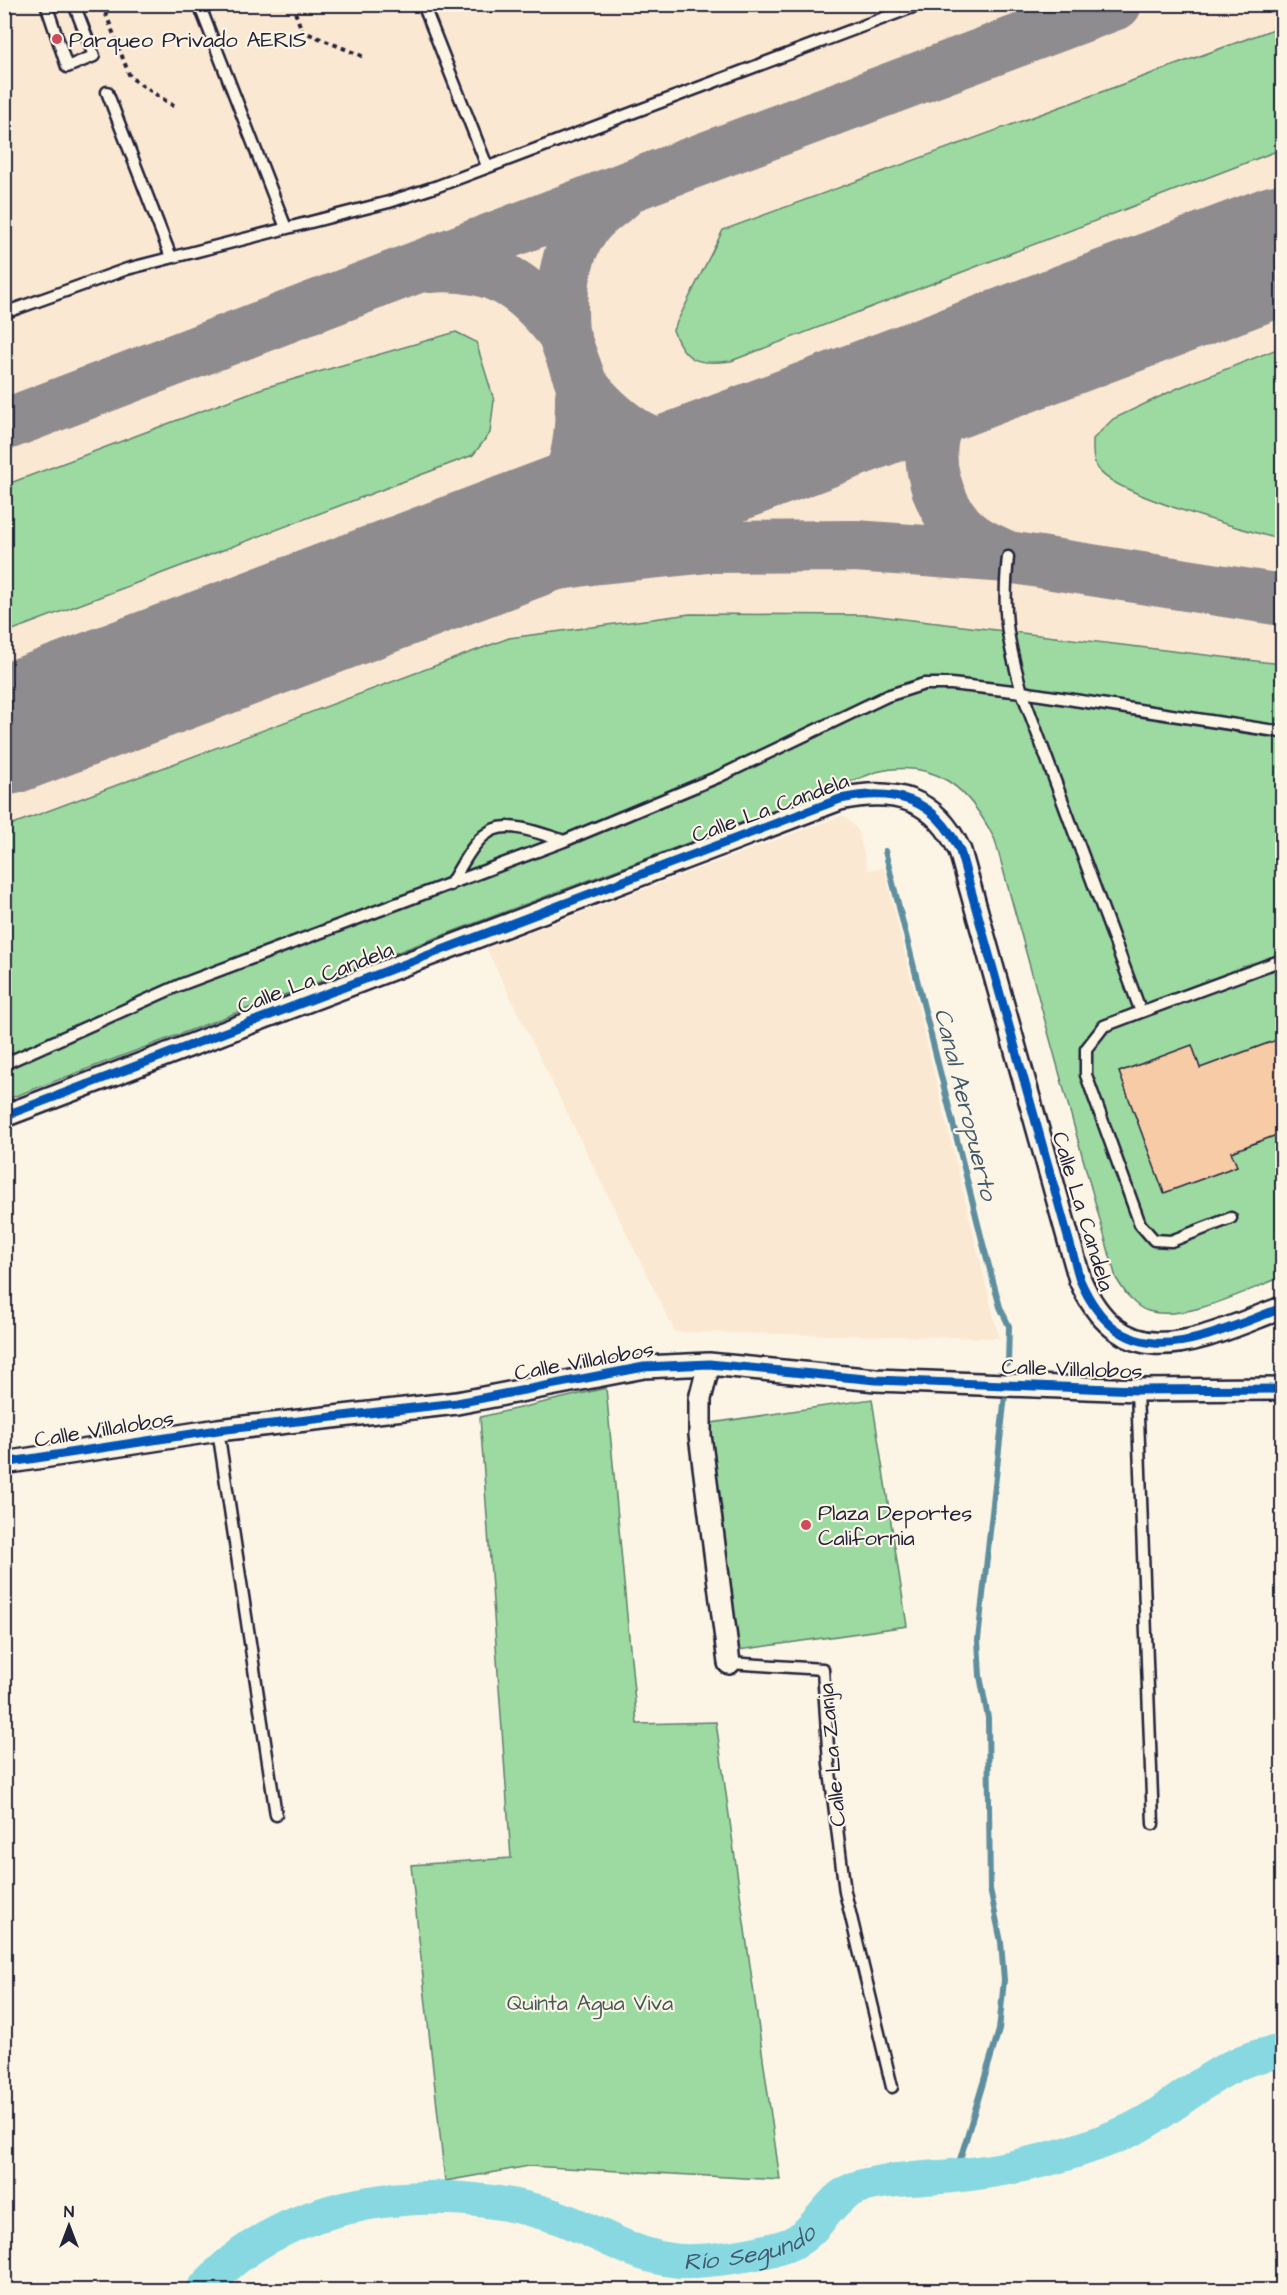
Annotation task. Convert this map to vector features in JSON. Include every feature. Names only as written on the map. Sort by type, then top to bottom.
[{"type":"street","name":"Calle La Candela","points":[[4,1116],[840,799],[867,793],[890,794],[910,799],[927,808],[951,833],[960,851],[1080,1280],[1101,1318],[1116,1331],[1137,1341],[1156,1344],[1178,1343],[1282,1308]]},
{"type":"street","name":"Calle Villalobos","points":[[4,1463],[218,1430],[457,1403],[644,1367],[709,1364],[876,1380],[1137,1390],[1282,1389]]},
{"type":"street","name":"Calle La Zanja","points":[[709,1364],[700,1400],[700,1435],[729,1663]]},
{"type":"lane","points":[[46,4],[67,67],[94,56],[74,4]]},
{"type":"lane","points":[[199,4],[286,228]]},
{"type":"lane","points":[[423,4],[487,166]]},
{"type":"lane","points":[[4,312],[127,269],[389,202],[438,186],[921,4]]},
{"type":"lane","points":[[107,92],[171,257]]},
{"type":"lane","points":[[1008,557],[1003,598],[1006,638],[1022,692],[1141,1012]]},
{"type":"lane","points":[[4,1064],[180,985],[564,841],[718,777],[887,696],[924,684],[951,684],[1022,692],[1282,732]]},
{"type":"lane","points":[[450,885],[472,846],[489,829],[508,826],[564,841]]},
{"type":"lane","points":[[1231,1218],[1171,1241],[1154,1240],[1140,1224],[1086,1075],[1086,1049],[1104,1026],[1282,960]]},
{"type":"lane","points":[[1137,1390],[1153,1824]]},
{"type":"lane","points":[[218,1430],[276,1815]]},
{"type":"lane","name":"Calle La Zanja","points":[[729,1663],[823,1669],[830,1764],[845,1892],[892,2087]]},
{"type":"path","points":[[117,4],[104,9],[130,77],[175,107]]},
{"type":"path","points":[[292,4],[302,32],[364,57]]},
{"type":"path","points":[[463,4],[490,12],[503,8]]},
{"type":"shaded area","points":[[5,5],[1282,5],[1282,1277],[1196,1309],[1173,1313],[1148,1311],[1125,1292],[1116,1278],[995,840],[984,818],[967,796],[940,776],[923,768],[899,767],[876,772],[5,1100]]},
{"type":"shaded area","points":[[843,815],[858,830],[868,870],[884,868],[999,1338],[675,1332],[486,948]]},
{"type":"green space","points":[[1282,26],[1282,149],[731,361],[702,362],[694,359],[688,355],[678,341],[673,330],[723,230]]},
{"type":"green space","points":[[456,332],[476,342],[494,400],[490,433],[473,455],[5,633],[5,485],[260,389]]},
{"type":"green space","points":[[1282,347],[1282,540],[1156,501],[1110,480],[1097,467],[1094,459],[1093,439],[1113,419],[1178,388]]},
{"type":"green space","points":[[690,614],[870,615],[1282,664],[1282,1277],[1216,1303],[1180,1312],[1148,1311],[1138,1306],[1126,1293],[1116,1278],[995,840],[974,805],[962,792],[948,781],[916,769],[876,772],[5,1100],[5,827],[509,638]]},
{"type":"green space","name":"Quinta Agua Viva","points":[[606,1388],[637,1724],[716,1722],[780,2180],[529,2166],[445,2181],[411,1865],[511,1858],[480,1417]]},
{"type":"green space","name":"Plaza Deportes California","points":[[872,1399],[907,1626],[739,1650],[705,1424]]},
{"type":"building","points":[[1282,1038],[1282,1133],[1231,1152],[1237,1166],[1164,1193],[1119,1072],[1192,1045],[1200,1068]]},
{"type":"waterway","name":"Canal Aeropuerto","points":[[885,851],[983,1244],[1000,1307],[1009,1326],[1008,1364]]},
{"type":"waterway","points":[[955,2176],[999,2030],[1004,1980],[1001,1942],[990,1889],[988,1718],[980,1676],[978,1640],[1005,1395]]},
{"type":"waterway","name":"Río Segundo","points":[[203,2290],[236,2258],[275,2233],[319,2215],[365,2204],[413,2198],[461,2199],[507,2204],[551,2215],[638,2252],[675,2261],[705,2260],[763,2252],[798,2240],[841,2197],[859,2187],[893,2180],[996,2170],[1081,2149],[1142,2124],[1199,2086],[1239,2063],[1282,2052]]},
{"type":"taxiway","points":[[4,425],[630,186],[1116,4]]},
{"type":"taxiway","points":[[620,195],[588,222],[573,247],[568,260],[563,289],[563,333],[623,498],[655,531],[681,542],[711,547],[855,546],[1008,557],[1282,600]]},
{"type":"taxiway","points":[[430,267],[472,268],[506,280],[535,302],[563,333]]},
{"type":"taxiway","points":[[971,367],[939,418],[933,439],[932,467],[945,507],[961,529],[977,542],[1008,557]]},
{"type":"taxiway","points":[[585,389],[626,428],[657,445],[674,450],[712,453],[780,441]]},
{"type":"taxiway","points":[[515,539],[546,513],[567,483],[579,441],[581,396]]},
{"type":"taxiway","points":[[325,611],[514,571],[591,559],[700,548]]},
{"type":"runway","points":[[4,731],[1282,249]]},
{"type":"cycle path","points":[[4,1116],[840,799],[878,795],[896,796],[926,808],[950,833],[960,851],[1080,1280],[1098,1312],[1120,1332],[1143,1342],[1169,1343],[1196,1339],[1282,1308]]},
{"type":"cycle path","points":[[4,1463],[218,1430],[457,1403],[644,1367],[709,1364],[876,1380],[1137,1390],[1282,1389]]},
{"type":"place","name":"Parqueo Privado AERIS","points":[[57,39]]},
{"type":"place","name":"Plaza Deportes California","points":[[806,1525]]}]
